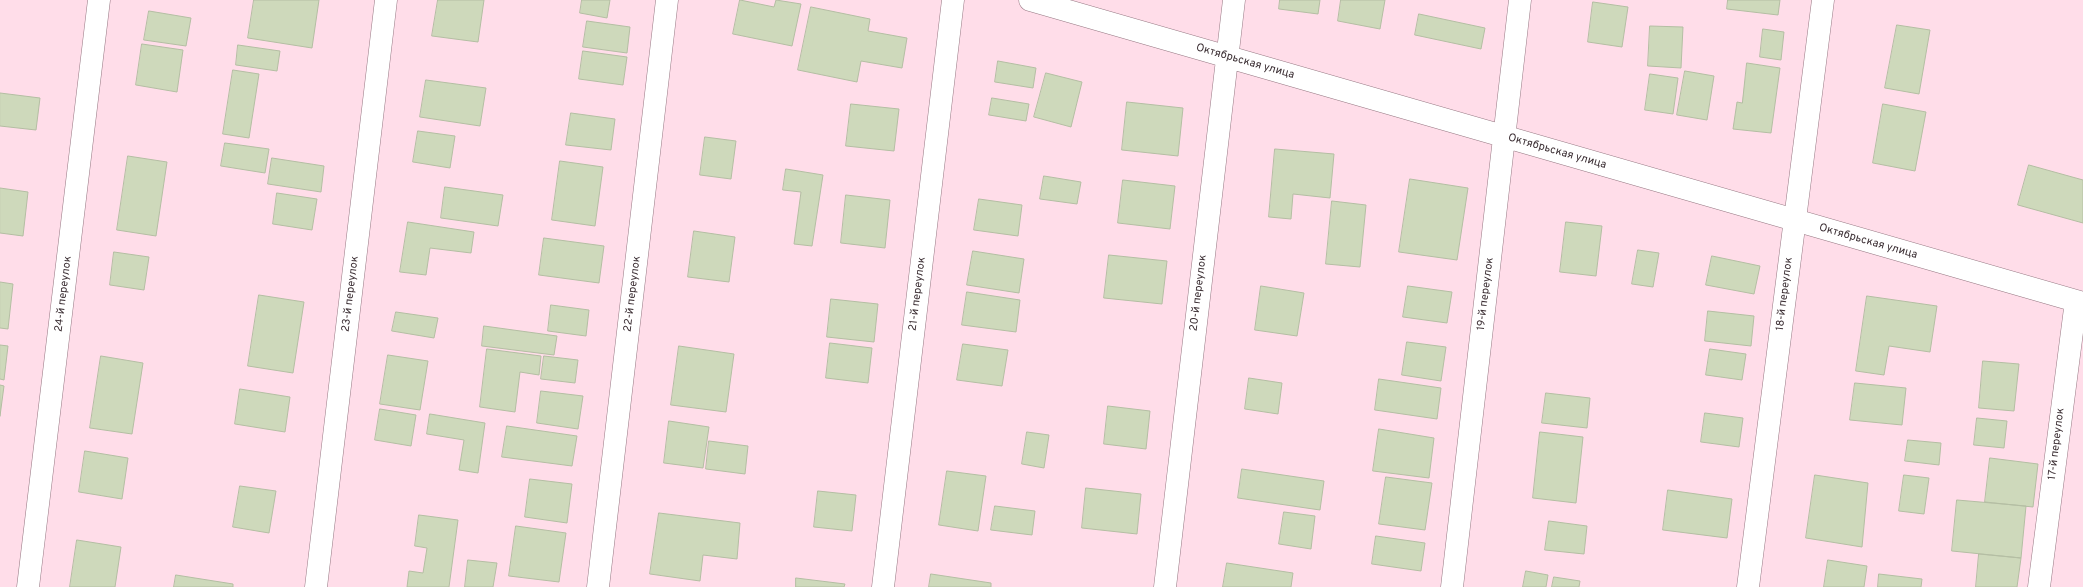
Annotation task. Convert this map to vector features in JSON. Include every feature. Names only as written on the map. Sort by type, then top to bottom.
[{"type":"street","name":"24-й переулок","points":[[28,587],[99,0]]},
{"type":"street","name":"23-й переулок","points":[[316,587],[386,0]]},
{"type":"street","name":"22-й переулок","points":[[598,587],[668,0]]},
{"type":"street","name":"21-й переулок","points":[[883,587],[953,0]]},
{"type":"street","name":"Октябрьская улица","points":[[1030,0],[2079,302]]},
{"type":"street","name":"20-й переулок","points":[[1165,587],[1226,56],[1234,0]]},
{"type":"street","name":"19-й переулок","points":[[1452,587],[1520,0]]},
{"type":"street","name":"18-й переулок","points":[[1748,587],[1823,0]]},
{"type":"street","name":"17-й переулок","points":[[2039,587],[2079,302]]},
{"type":"building","points":[[254,0],[319,0],[312,48],[248,38]]},
{"type":"building","points":[[438,0],[484,0],[478,42],[432,36]]},
{"type":"building","points":[[582,0],[610,0],[607,18],[580,13]]},
{"type":"building","points":[[740,0],[774,7],[776,0],[801,4],[792,46],[733,34]]},
{"type":"building","points":[[1280,0],[1320,0],[1318,14],[1279,9]]},
{"type":"building","points":[[1341,0],[1385,0],[1380,29],[1338,21]]},
{"type":"building","points":[[1728,0],[1780,0],[1778,15],[1727,9]]},
{"type":"building","points":[[1593,2],[1628,7],[1622,47],[1588,42]]},
{"type":"building","points":[[811,7],[870,19],[868,31],[907,38],[902,68],[861,61],[857,82],[798,70]]},
{"type":"building","points":[[149,11],[191,18],[186,46],[144,40]]},
{"type":"building","points":[[1419,14],[1485,28],[1481,49],[1415,35]]},
{"type":"building","points":[[587,21],[630,27],[627,53],[583,47]]},
{"type":"building","points":[[1897,25],[1930,30],[1919,94],[1885,88]]},
{"type":"building","points":[[1650,26],[1683,27],[1681,68],[1648,66]]},
{"type":"building","points":[[1763,29],[1784,32],[1781,60],[1760,57]]},
{"type":"building","points":[[142,44],[183,50],[177,92],[136,85]]},
{"type":"building","points":[[238,45],[280,51],[277,71],[236,65]]},
{"type":"building","points":[[583,51],[627,57],[623,85],[579,79]]},
{"type":"building","points":[[998,61],[1036,68],[1033,88],[995,82]]},
{"type":"building","points":[[1747,63],[1780,68],[1771,133],[1733,129],[1737,102],[1742,103]]},
{"type":"building","points":[[233,70],[259,74],[249,138],[223,134]]},
{"type":"building","points":[[1685,71],[1714,76],[1707,120],[1677,115]]},
{"type":"building","points":[[1046,73],[1082,82],[1071,127],[1034,117]]},
{"type":"building","points":[[1650,74],[1678,78],[1673,114],[1645,110]]},
{"type":"building","points":[[426,80],[486,88],[480,126],[420,117]]},
{"type":"building","points":[[0,93],[40,98],[36,130],[0,126]]},
{"type":"building","points":[[992,98],[1029,104],[1026,121],[989,115]]},
{"type":"building","points":[[1127,102],[1183,108],[1178,156],[1122,150]]},
{"type":"building","points":[[851,104],[899,109],[894,151],[846,146]]},
{"type":"building","points":[[1883,104],[1926,112],[1915,171],[1873,163]]},
{"type":"building","points":[[571,113],[615,119],[611,150],[566,145]]},
{"type":"building","points":[[418,131],[455,136],[450,168],[413,162]]},
{"type":"building","points":[[705,137],[736,141],[731,179],[700,175]]},
{"type":"building","points":[[225,143],[269,149],[265,173],[221,166]]},
{"type":"building","points":[[1275,149],[1334,154],[1330,198],[1293,194],[1291,219],[1269,217]]},
{"type":"building","points":[[128,156],[167,162],[156,236],[117,230]]},
{"type":"building","points":[[272,158],[324,166],[321,192],[268,184]]},
{"type":"building","points":[[560,161],[603,167],[595,226],[552,220]]},
{"type":"building","points":[[2029,165],[2083,180],[2083,223],[2018,205]]},
{"type":"building","points":[[786,169],[823,175],[812,246],[794,244],[801,192],[783,190]]},
{"type":"building","points":[[1044,176],[1081,182],[1077,204],[1040,199]]},
{"type":"building","points":[[1410,179],[1468,188],[1457,260],[1399,252]]},
{"type":"building","points":[[1123,180],[1175,186],[1170,229],[1118,223]]},
{"type":"building","points":[[445,187],[503,195],[498,226],[441,218]]},
{"type":"building","points":[[0,188],[28,192],[23,236],[0,233]]},
{"type":"building","points":[[277,193],[317,199],[312,230],[273,224]]},
{"type":"building","points":[[846,195],[890,200],[885,248],[841,243]]},
{"type":"building","points":[[979,199],[1022,205],[1018,236],[974,230]]},
{"type":"building","points":[[1332,201],[1366,205],[1360,267],[1326,264]]},
{"type":"building","points":[[408,222],[474,232],[471,253],[430,248],[426,275],[400,272]]},
{"type":"building","points":[[1566,222],[1602,226],[1596,276],[1560,272]]},
{"type":"building","points":[[694,231],[735,237],[729,282],[688,277]]},
{"type":"building","points":[[544,238],[604,246],[599,283],[539,275]]},
{"type":"building","points":[[1638,250],[1659,253],[1653,287],[1632,284]]},
{"type":"building","points":[[973,251],[1024,259],[1019,293],[967,285]]},
{"type":"building","points":[[114,252],[149,257],[144,290],[110,285]]},
{"type":"building","points":[[1109,255],[1167,261],[1162,304],[1104,298]]},
{"type":"building","points":[[1712,256],[1760,266],[1754,294],[1706,285]]},
{"type":"building","points":[[0,282],[13,284],[8,329],[0,328]]},
{"type":"building","points":[[1261,286],[1304,293],[1297,336],[1255,330]]},
{"type":"building","points":[[1408,286],[1452,292],[1447,323],[1403,317]]},
{"type":"building","points":[[967,292],[1020,300],[1016,332],[962,325]]},
{"type":"building","points":[[259,295],[304,302],[293,373],[248,366]]},
{"type":"building","points":[[1867,296],[1937,306],[1930,352],[1889,346],[1884,375],[1856,371]]},
{"type":"building","points":[[831,299],[878,304],[874,342],[827,337]]},
{"type":"building","points":[[551,305],[589,310],[586,336],[548,331]]},
{"type":"building","points":[[1708,311],[1754,316],[1751,346],[1705,341]]},
{"type":"building","points":[[396,312],[438,318],[434,338],[392,331]]},
{"type":"building","points":[[484,326],[557,336],[554,355],[482,346]]},
{"type":"building","points":[[1407,342],[1446,347],[1441,381],[1402,375]]},
{"type":"building","points":[[830,343],[872,348],[868,383],[826,378]]},
{"type":"building","points":[[963,344],[1008,350],[1002,386],[957,380]]},
{"type":"building","points":[[0,345],[8,346],[4,380],[0,379]]},
{"type":"building","points":[[679,346],[734,354],[726,412],[671,405]]},
{"type":"building","points":[[487,349],[541,356],[539,375],[520,372],[515,412],[480,407]]},
{"type":"building","points":[[1710,349],[1746,354],[1742,380],[1706,375]]},
{"type":"building","points":[[388,355],[428,361],[420,410],[380,404]]},
{"type":"building","points":[[101,356],[143,363],[132,434],[90,428]]},
{"type":"building","points":[[544,356],[578,360],[575,383],[541,379]]},
{"type":"building","points":[[1983,361],[2019,364],[2014,411],[1979,408]]},
{"type":"building","points":[[1249,378],[1282,383],[1278,414],[1245,409]]},
{"type":"building","points":[[1379,379],[1441,388],[1437,419],[1375,410]]},
{"type":"building","points":[[1855,383],[1906,388],[1902,425],[1850,420]]},
{"type":"building","points":[[0,385],[4,386],[0,416]]},
{"type":"building","points":[[240,389],[290,397],[285,432],[235,424]]},
{"type":"building","points":[[541,391],[583,396],[578,429],[537,423]]},
{"type":"building","points":[[1546,393],[1590,398],[1587,428],[1542,423]]},
{"type":"building","points":[[1108,406],[1150,411],[1146,449],[1104,444]]},
{"type":"building","points":[[380,409],[416,415],[411,446],[375,440]]},
{"type":"building","points":[[1705,413],[1743,418],[1739,447],[1701,442]]},
{"type":"building","points":[[430,414],[485,423],[478,473],[459,470],[464,440],[427,434]]},
{"type":"building","points":[[1977,418],[2007,421],[2004,448],[1974,445]]},
{"type":"building","points":[[669,421],[709,427],[703,468],[664,463]]},
{"type":"building","points":[[507,426],[577,436],[572,466],[502,457]]},
{"type":"building","points":[[1379,429],[1434,438],[1429,478],[1373,471]]},
{"type":"building","points":[[1027,432],[1049,435],[1044,468],[1022,464]]},
{"type":"building","points":[[1540,432],[1583,437],[1576,503],[1533,498]]},
{"type":"building","points":[[1908,440],[1941,443],[1939,465],[1905,461]]},
{"type":"building","points":[[709,441],[748,446],[745,474],[706,469]]},
{"type":"building","points":[[85,451],[128,458],[122,499],[79,492]]},
{"type":"building","points":[[1990,458],[2038,464],[2033,507],[1985,502]]},
{"type":"building","points":[[1242,469],[1324,481],[1320,510],[1238,498]]},
{"type":"building","points":[[947,471],[986,476],[978,531],[939,525]]},
{"type":"building","points":[[1815,475],[1868,483],[1862,547],[1806,538]]},
{"type":"building","points":[[1904,475],[1929,478],[1924,514],[1899,511]]},
{"type":"building","points":[[1386,477],[1432,483],[1425,530],[1379,524]]},
{"type":"building","points":[[530,479],[572,484],[567,523],[525,517]]},
{"type":"building","points":[[240,486],[276,491],[269,533],[233,527]]},
{"type":"building","points":[[1086,488],[1141,494],[1137,534],[1082,528]]},
{"type":"building","points":[[1668,490],[1732,499],[1727,538],[1663,530]]},
{"type":"building","points":[[818,491],[856,495],[852,531],[814,527]]},
{"type":"building","points":[[1957,500],[2026,506],[2021,558],[1952,551]]},
{"type":"building","points":[[995,506],[1035,511],[1032,535],[991,530]]},
{"type":"building","points":[[1284,512],[1315,516],[1311,549],[1279,544]]},
{"type":"building","points":[[659,513],[740,523],[737,559],[703,555],[700,581],[650,574]]},
{"type":"building","points":[[419,515],[458,520],[449,587],[407,587],[409,571],[423,573],[427,548],[415,546]]},
{"type":"building","points":[[1549,521],[1587,526],[1584,554],[1545,550]]},
{"type":"building","points":[[516,526],[566,533],[559,582],[509,576]]},
{"type":"building","points":[[1376,536],[1425,543],[1421,571],[1372,564]]},
{"type":"building","points":[[77,540],[121,547],[115,587],[70,587]]},
{"type":"building","points":[[1979,554],[2021,558],[2017,587],[1976,587]]},
{"type":"building","points":[[468,560],[497,563],[493,587],[465,587]]},
{"type":"building","points":[[1828,560],[1867,566],[1864,587],[1824,587]]},
{"type":"building","points":[[1227,563],[1293,573],[1291,587],[1223,587]]},
{"type":"building","points":[[1526,571],[1548,575],[1546,587],[1523,587]]},
{"type":"building","points":[[931,574],[991,583],[991,587],[929,587]]},
{"type":"building","points":[[1879,574],[1922,579],[1921,587],[1878,587]]},
{"type":"building","points":[[176,575],[233,584],[233,587],[174,587]]},
{"type":"building","points":[[1554,577],[1580,581],[1579,587],[1552,587]]},
{"type":"building","points":[[796,578],[845,584],[844,587],[796,587]]}]
